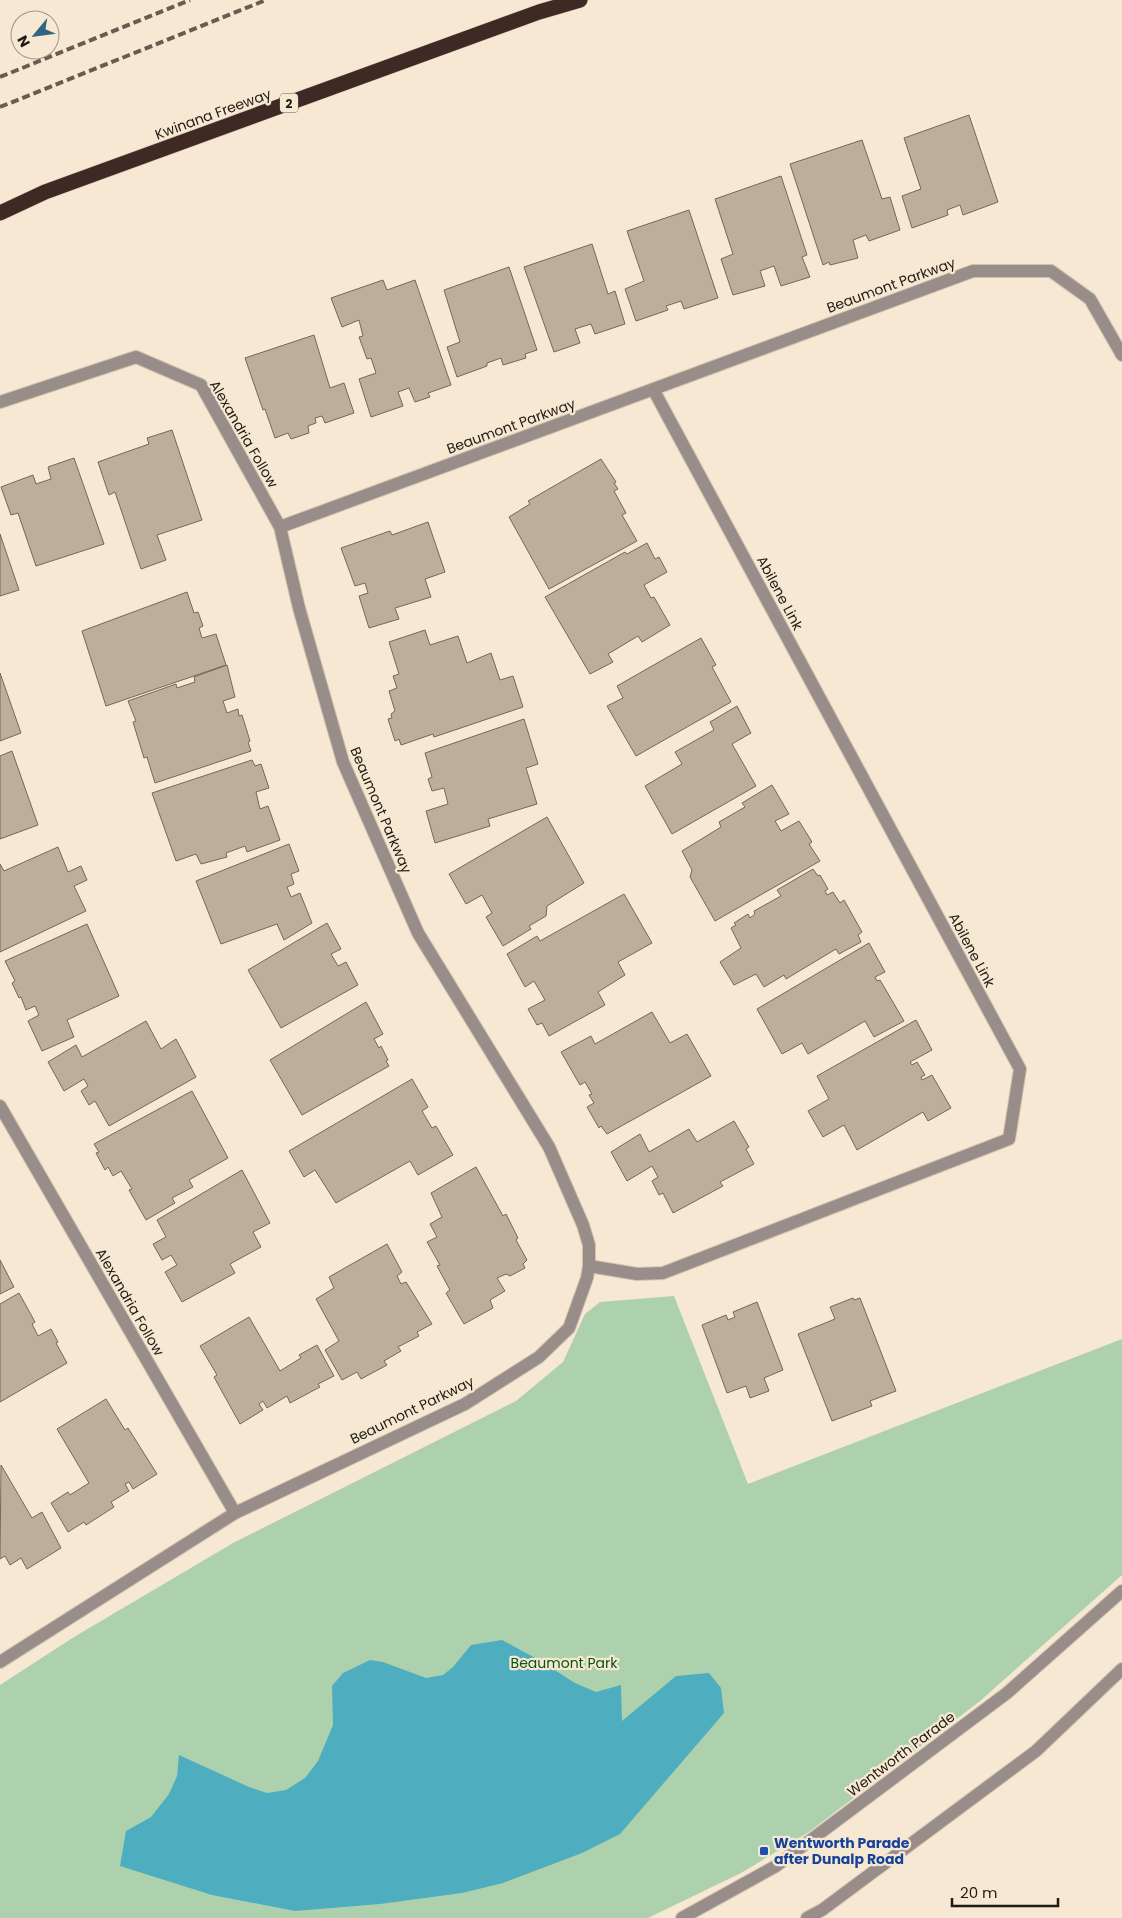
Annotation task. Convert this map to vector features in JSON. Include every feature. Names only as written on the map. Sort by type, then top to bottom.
[{"type":"highway","name":"Kwinana Freeway","points":[[0,213],[45,192],[539,12],[580,0]]},
{"type":"street","name":"Beaumont Parkway","points":[[0,1662],[235,1513],[465,1404],[538,1358],[569,1328],[587,1278],[589,1266],[588,1245],[583,1225],[549,1147],[418,933],[343,762],[299,608],[280,527],[973,271],[1051,271],[1090,299],[1122,355]]},
{"type":"street","name":"Alexandria Follow","points":[[0,402],[136,357],[201,385],[280,527]]},
{"type":"street","name":"Abilene Link","points":[[589,1266],[637,1274],[663,1274],[1009,1139],[1020,1069],[653,389]]},
{"type":"street","name":"Alexandria Follow","points":[[0,1106],[235,1513]]},
{"type":"street","name":"Wentworth Parade","points":[[682,1918],[776,1866],[1008,1693],[1122,1591]]},
{"type":"street","points":[[807,1918],[822,1910],[1036,1751],[1122,1669]]},
{"type":"green space","name":"Beaumont Park","points":[[674,1296],[748,1484],[1122,1339],[1122,1575],[980,1701],[809,1832],[741,1873],[648,1918],[0,1918],[0,1685],[74,1637],[233,1543],[516,1401],[563,1362],[585,1314],[600,1302]]},
{"type":"water","points":[[502,1640],[539,1660],[575,1683],[596,1692],[621,1685],[622,1721],[676,1676],[709,1673],[721,1688],[724,1713],[620,1834],[582,1853],[503,1883],[462,1893],[380,1904],[295,1911],[212,1895],[120,1866],[126,1831],[151,1817],[169,1794],[177,1776],[179,1755],[249,1787],[267,1793],[286,1790],[305,1778],[318,1761],[333,1725],[332,1686],[343,1673],[370,1660],[383,1662],[426,1678],[443,1675],[453,1667],[471,1645]]},
{"type":"building","points":[[969,115],[998,202],[963,215],[960,205],[947,210],[948,215],[912,228],[902,196],[921,189],[904,138]]},
{"type":"building","points":[[862,140],[882,199],[890,197],[900,230],[869,241],[866,235],[853,240],[858,258],[830,265],[829,262],[823,265],[790,164]]},
{"type":"building","points":[[781,176],[807,255],[802,257],[810,277],[781,286],[774,266],[760,271],[765,286],[733,295],[721,259],[733,254],[715,199]]},
{"type":"building","points":[[689,210],[718,298],[684,309],[681,301],[666,306],[668,310],[636,321],[625,289],[644,281],[627,231]]},
{"type":"building","points":[[592,244],[608,294],[615,291],[625,324],[595,334],[591,324],[575,329],[580,343],[554,352],[524,267]]},
{"type":"building","points":[[509,267],[537,350],[525,354],[526,358],[503,365],[501,358],[487,363],[487,366],[457,377],[447,347],[460,342],[444,290]]},
{"type":"building","points":[[383,280],[387,290],[415,280],[451,385],[428,393],[430,397],[415,402],[409,388],[398,392],[403,406],[371,417],[359,379],[376,373],[371,358],[367,359],[359,337],[363,336],[359,320],[342,327],[331,298]]},
{"type":"building","points":[[314,335],[330,388],[344,383],[354,413],[325,423],[322,416],[315,418],[316,423],[308,426],[309,433],[291,439],[288,433],[275,438],[245,358]]},
{"type":"building","points":[[172,430],[202,520],[157,535],[166,560],[141,569],[115,492],[109,495],[98,462],[149,444],[147,438]]},
{"type":"building","points":[[74,458],[104,544],[36,566],[18,513],[11,515],[1,487],[33,475],[36,484],[51,479],[48,467]]},
{"type":"building","points":[[601,459],[616,482],[614,483],[618,489],[614,491],[626,513],[622,515],[637,541],[549,589],[509,517],[530,504],[528,501]]},
{"type":"building","points":[[428,522],[445,572],[425,579],[431,597],[395,608],[399,619],[369,628],[359,596],[368,593],[365,583],[355,586],[341,548],[390,531],[392,535]]},
{"type":"building","points":[[0,534],[19,590],[0,596]]},
{"type":"building","points":[[647,543],[655,559],[659,557],[667,572],[644,585],[651,598],[654,597],[670,625],[642,642],[638,636],[608,654],[613,662],[590,674],[545,597],[625,552],[627,554]]},
{"type":"building","points":[[187,592],[194,613],[198,612],[203,626],[199,628],[202,638],[216,634],[226,665],[106,706],[82,631]]},
{"type":"building","points":[[425,630],[430,645],[458,636],[467,663],[491,653],[500,680],[513,676],[523,707],[434,737],[433,734],[401,745],[399,739],[395,741],[388,719],[392,718],[391,714],[395,711],[389,691],[397,688],[393,676],[399,674],[389,642]]},
{"type":"building","points":[[701,638],[716,665],[712,667],[731,702],[636,756],[607,706],[623,698],[617,686]]},
{"type":"building","points":[[227,665],[235,697],[223,701],[227,713],[238,709],[239,716],[242,715],[251,751],[155,783],[147,757],[144,758],[133,722],[136,721],[128,701],[176,684],[177,688],[195,682],[194,677]]},
{"type":"building","points":[[0,673],[21,733],[0,741]]},
{"type":"building","points":[[737,706],[751,733],[732,744],[756,786],[672,834],[645,786],[682,764],[675,752],[714,730],[710,722]]},
{"type":"building","points":[[524,719],[538,764],[526,768],[537,804],[488,819],[490,826],[435,843],[426,811],[448,804],[444,788],[432,791],[428,779],[432,777],[425,753]]},
{"type":"building","points":[[12,751],[38,825],[0,839],[0,756]]},
{"type":"building","points":[[252,760],[255,766],[261,764],[269,788],[256,792],[260,809],[268,806],[280,840],[247,852],[245,846],[226,853],[227,857],[201,864],[196,854],[176,861],[152,793]]},
{"type":"building","points":[[772,785],[789,814],[775,821],[781,831],[799,821],[812,842],[809,844],[820,861],[715,921],[690,877],[692,870],[682,851],[721,827],[719,822],[745,807],[742,803]]},
{"type":"building","points":[[547,817],[584,883],[547,906],[546,916],[529,926],[531,929],[503,946],[486,917],[492,913],[482,895],[466,904],[449,874]]},
{"type":"building","points":[[289,844],[299,871],[291,874],[294,884],[287,887],[291,897],[300,893],[312,923],[284,940],[277,924],[221,944],[196,881]]},
{"type":"building","points":[[58,847],[68,872],[81,866],[87,880],[74,886],[86,911],[0,952],[0,864],[4,871]]},
{"type":"building","points":[[813,869],[818,876],[820,875],[828,889],[825,891],[827,895],[833,892],[840,903],[844,900],[862,932],[858,935],[861,942],[839,954],[836,949],[786,979],[784,975],[764,987],[756,974],[734,985],[720,962],[741,948],[731,928],[736,925],[734,923],[748,914],[750,918],[755,914],[754,911],[781,896],[777,890]]},
{"type":"building","points":[[624,894],[652,943],[618,962],[625,975],[598,992],[605,1005],[549,1036],[542,1023],[537,1025],[528,1009],[545,1000],[534,981],[525,987],[507,954],[537,936],[540,941]]},
{"type":"building","points":[[327,923],[341,949],[331,954],[338,966],[346,962],[358,985],[281,1028],[248,970]]},
{"type":"building","points":[[87,924],[119,996],[67,1020],[74,1037],[42,1051],[28,1021],[39,1015],[35,1006],[26,1010],[21,997],[19,998],[12,983],[15,981],[5,961]]},
{"type":"building","points":[[869,943],[885,972],[875,977],[877,981],[880,980],[904,1021],[874,1037],[865,1021],[808,1054],[802,1043],[782,1054],[757,1009]]},
{"type":"building","points":[[366,1002],[383,1034],[374,1039],[379,1048],[381,1046],[389,1066],[302,1115],[270,1060]]},
{"type":"building","points":[[652,1012],[670,1043],[687,1034],[711,1076],[607,1134],[601,1126],[599,1128],[587,1107],[594,1103],[589,1095],[592,1094],[585,1082],[580,1085],[561,1052],[591,1036],[595,1044]]},
{"type":"building","points":[[916,1020],[932,1050],[910,1062],[912,1065],[917,1062],[925,1075],[921,1077],[922,1080],[932,1075],[951,1108],[928,1121],[923,1112],[857,1150],[844,1125],[823,1137],[808,1111],[829,1099],[817,1076]]},
{"type":"building","points":[[146,1021],[161,1049],[176,1039],[196,1077],[109,1126],[95,1101],[89,1105],[81,1091],[88,1086],[84,1079],[64,1091],[48,1062],[76,1045],[82,1057]]},
{"type":"building","points":[[412,1079],[428,1107],[422,1111],[432,1128],[436,1126],[453,1155],[418,1175],[410,1161],[336,1203],[315,1170],[304,1177],[289,1151]]},
{"type":"building","points":[[192,1091],[228,1158],[189,1180],[193,1187],[172,1198],[175,1203],[146,1220],[129,1190],[132,1189],[121,1171],[113,1176],[108,1167],[105,1170],[96,1153],[99,1152],[94,1144]]},
{"type":"building","points":[[734,1121],[749,1147],[746,1149],[754,1164],[720,1182],[723,1186],[673,1213],[663,1193],[659,1195],[652,1181],[658,1177],[652,1166],[627,1181],[611,1152],[640,1134],[649,1152],[689,1129],[697,1142]]},
{"type":"building","points":[[476,1167],[503,1216],[506,1214],[518,1238],[516,1240],[527,1260],[523,1264],[525,1268],[510,1276],[506,1274],[497,1278],[505,1291],[490,1300],[493,1308],[464,1324],[446,1293],[450,1290],[437,1266],[440,1265],[427,1242],[437,1237],[430,1224],[442,1217],[431,1193]]},
{"type":"building","points":[[242,1170],[270,1223],[253,1232],[261,1247],[230,1264],[235,1273],[182,1302],[165,1272],[177,1265],[171,1255],[162,1260],[153,1244],[166,1237],[157,1220]]},
{"type":"building","points":[[387,1244],[402,1272],[397,1276],[401,1284],[406,1282],[432,1324],[417,1332],[419,1336],[398,1347],[401,1351],[384,1361],[387,1365],[361,1379],[357,1372],[342,1380],[325,1350],[339,1341],[316,1299],[334,1288],[329,1277]]},
{"type":"building","points":[[0,1260],[14,1287],[0,1294]]},
{"type":"building","points":[[19,1293],[35,1322],[32,1324],[38,1336],[51,1329],[67,1363],[0,1402],[0,1304]]},
{"type":"building","points":[[853,1298],[854,1300],[860,1298],[896,1391],[870,1401],[872,1406],[832,1421],[798,1334],[835,1319],[830,1307]]},
{"type":"building","points":[[757,1302],[783,1370],[764,1378],[769,1391],[750,1398],[746,1386],[727,1393],[702,1325],[726,1315],[728,1320],[735,1317],[733,1312]]},
{"type":"building","points":[[249,1317],[280,1371],[301,1358],[299,1355],[317,1345],[334,1376],[318,1384],[320,1387],[290,1403],[287,1396],[267,1408],[263,1401],[259,1404],[263,1410],[240,1424],[214,1377],[217,1375],[200,1346]]},
{"type":"building","points":[[106,1399],[125,1430],[128,1428],[157,1474],[133,1489],[129,1482],[125,1484],[129,1491],[111,1502],[114,1507],[86,1525],[84,1522],[68,1532],[51,1503],[68,1492],[70,1495],[89,1483],[57,1429]]},
{"type":"building","points":[[1,1465],[32,1518],[42,1512],[61,1548],[27,1569],[21,1558],[10,1565],[5,1556],[0,1559]]},
{"type":"railway","points":[[0,77],[190,0]]},
{"type":"railway","points":[[0,107],[266,0]]},
{"type":"place","name":"Wentworth Parade after Dunalp Road","points":[[764,1851]]}]
